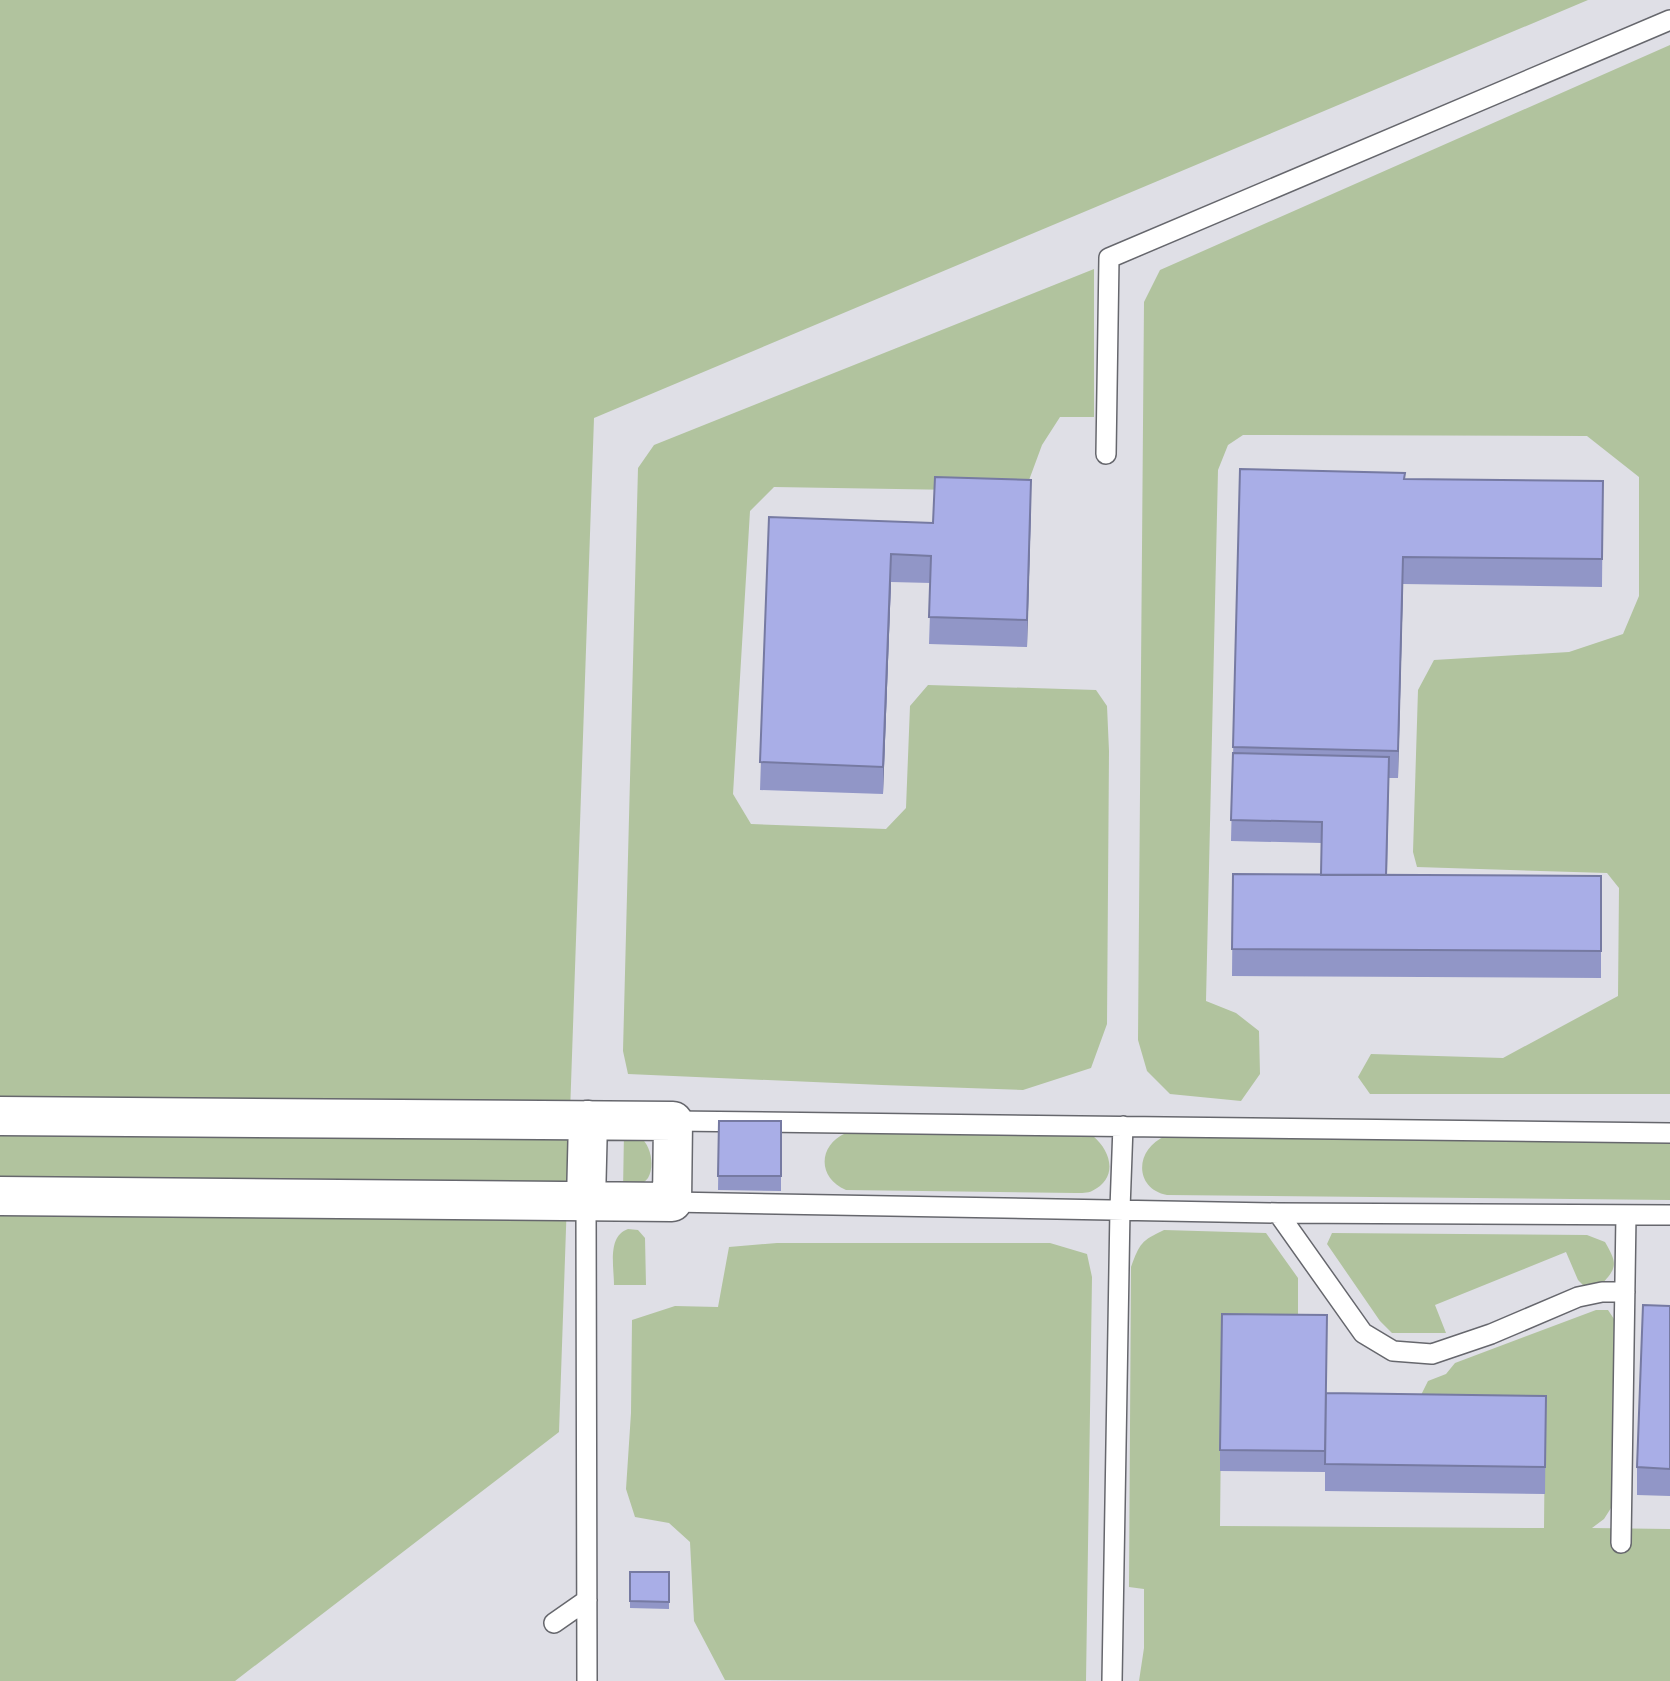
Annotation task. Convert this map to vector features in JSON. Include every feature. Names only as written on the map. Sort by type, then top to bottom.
[{"type":"street","points":[[0,1116],[673,1121],[672,1202],[0,1196]]},
{"type":"street","points":[[586,1201],[587,1120]]},
{"type":"lane","points":[[1106,454],[1109,258],[1670,20]]},
{"type":"lane","points":[[673,1121],[1670,1133]]},
{"type":"lane","points":[[1112,1681],[1123,1126]]},
{"type":"lane","points":[[586,1201],[587,1681]]},
{"type":"lane","points":[[672,1202],[1278,1213],[1670,1215]]},
{"type":"lane","points":[[1278,1213],[1363,1333],[1393,1351],[1432,1354],[1491,1334],[1578,1297],[1602,1292],[1625,1292]]},
{"type":"lane","points":[[1621,1543],[1626,1215]]},
{"type":"lane","points":[[554,1623],[587,1600]]},
{"type":"green space","points":[[0,0],[1588,0],[594,418],[559,1432],[235,1681],[0,1681]]},
{"type":"green space","points":[[1670,45],[1670,1094],[1370,1094],[1358,1077],[1371,1054],[1503,1058],[1618,996],[1619,888],[1607,873],[1417,867],[1413,852],[1418,690],[1434,660],[1569,652],[1623,634],[1639,596],[1639,477],[1587,436],[1243,435],[1228,445],[1218,470],[1206,1001],[1236,1013],[1259,1031],[1260,1074],[1241,1101],[1170,1094],[1147,1071],[1138,1040],[1144,302],[1160,270]]},
{"type":"green space","points":[[1094,269],[1094,417],[1060,417],[1042,445],[1025,491],[774,487],[750,511],[733,794],[751,824],[886,829],[906,808],[910,706],[928,685],[1096,690],[1107,706],[1109,751],[1107,1024],[1091,1068],[1023,1090],[628,1074],[623,1051],[638,468],[654,445]]},
{"type":"green space","points":[[624,1132],[637,1135],[644,1141],[651,1162],[646,1181],[623,1191]]},
{"type":"green space","points":[[846,1133],[1093,1136],[1108,1157],[1109,1172],[1101,1186],[1084,1193],[846,1190],[830,1178],[825,1162],[830,1145]]},
{"type":"green space","points":[[1166,1136],[1670,1141],[1670,1200],[1167,1195],[1148,1185],[1142,1167],[1148,1149]]},
{"type":"green space","points":[[628,1229],[638,1230],[645,1238],[646,1285],[614,1285],[614,1245],[621,1233]]},
{"type":"green space","points":[[1164,1230],[1266,1233],[1298,1278],[1298,1336],[1222,1335],[1220,1526],[1544,1528],[1545,1423],[1421,1395],[1428,1381],[1446,1374],[1455,1363],[1596,1310],[1608,1310],[1614,1319],[1611,1508],[1604,1519],[1592,1528],[1670,1529],[1670,1681],[1139,1681],[1144,1648],[1144,1589],[1129,1587],[1131,1267],[1142,1244]]},
{"type":"green space","points":[[1332,1233],[1587,1235],[1605,1242],[1614,1265],[1601,1285],[1585,1287],[1578,1280],[1566,1252],[1435,1305],[1446,1333],[1392,1333],[1380,1321],[1327,1244]]},
{"type":"green space","points":[[777,1243],[1050,1243],[1087,1254],[1092,1277],[1086,1681],[725,1680],[694,1621],[690,1542],[669,1523],[635,1517],[626,1489],[631,1413],[632,1320],[675,1306],[718,1307],[729,1247]]},
{"type":"building","points":[[1240,469],[1405,473],[1404,479],[1603,481],[1602,559],[1403,557],[1398,751],[1233,747]]},
{"type":"building","points":[[935,477],[1031,480],[1027,620],[929,617],[931,556],[891,554],[883,767],[760,762],[769,517],[933,523]]},
{"type":"building","points":[[1233,753],[1389,757],[1386,875],[1321,875],[1322,822],[1231,820]]},
{"type":"building","points":[[1233,874],[1601,876],[1601,951],[1232,949]]},
{"type":"building","points":[[719,1121],[781,1121],[781,1176],[718,1176]]},
{"type":"building","points":[[1643,1305],[1670,1306],[1670,1469],[1637,1467]]},
{"type":"building","points":[[1222,1314],[1327,1315],[1325,1451],[1220,1450]]},
{"type":"building","points":[[1326,1393],[1546,1396],[1545,1467],[1325,1464]]},
{"type":"building","points":[[630,1572],[669,1572],[669,1602],[630,1601]]}]
